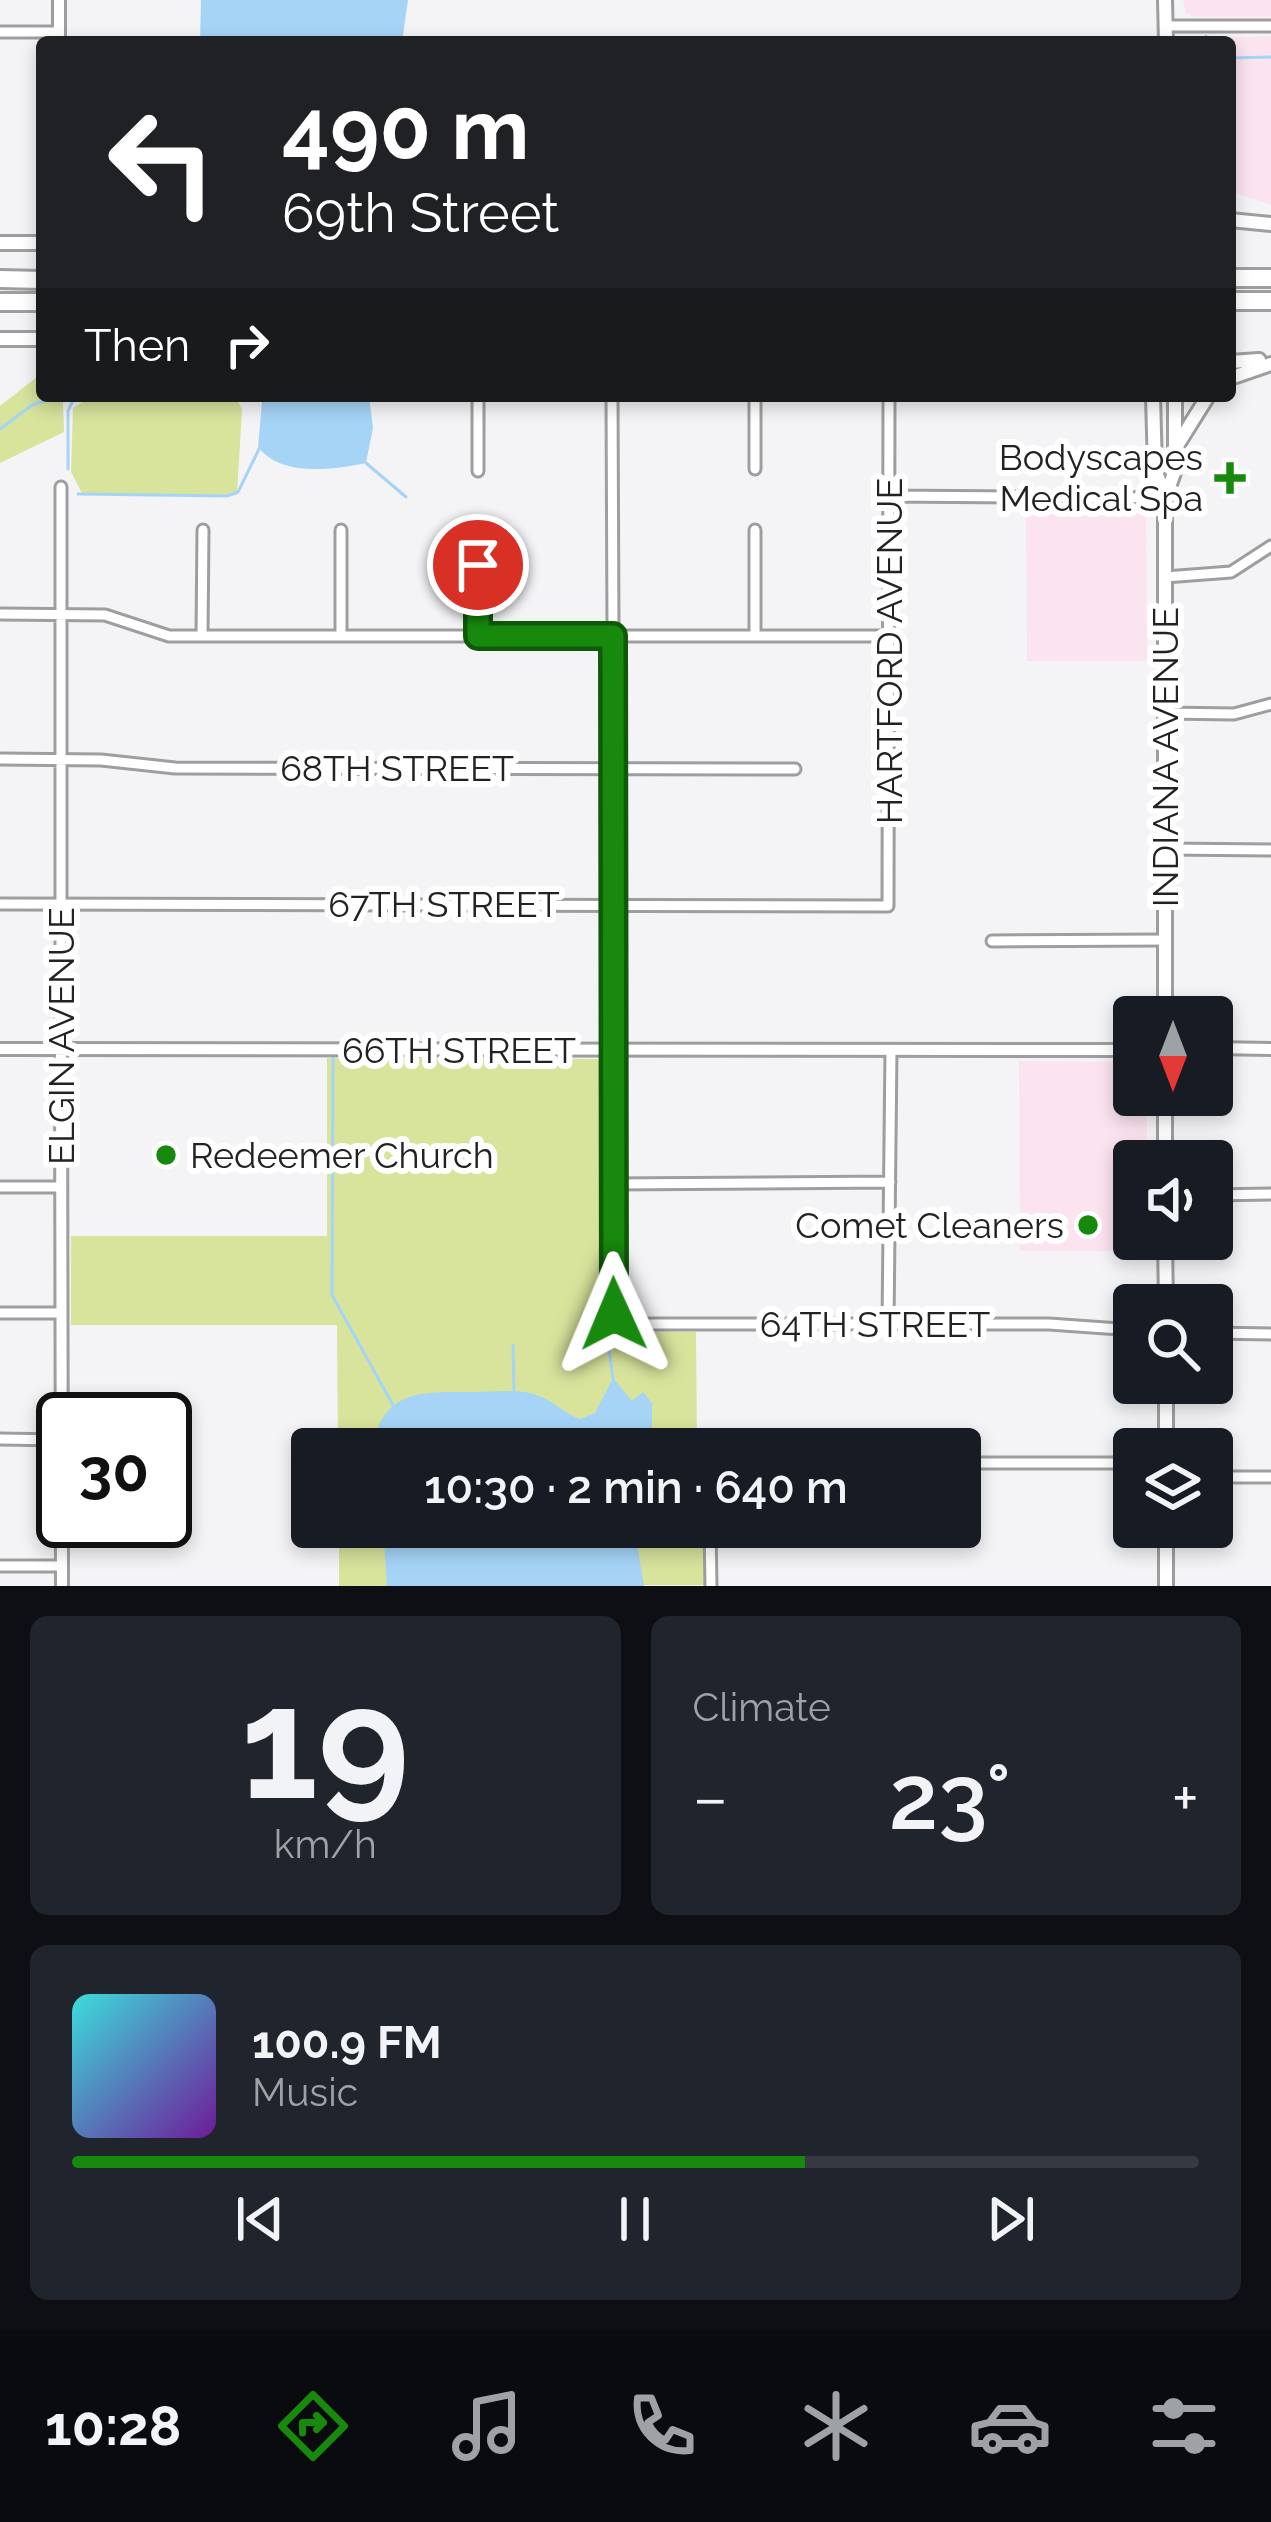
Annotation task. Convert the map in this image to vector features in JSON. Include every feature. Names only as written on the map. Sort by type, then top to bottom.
[{"type":"highway","points":[[1236,278],[1271,278]]},
{"type":"highway","points":[[0,279],[36,280]]},
{"type":"highway","points":[[1236,301],[1271,301]]},
{"type":"highway","points":[[0,302],[36,302]]},
{"type":"main road","points":[[1165,0],[1166,36]]},
{"type":"main road","points":[[1236,221],[1271,224]]},
{"type":"main road","points":[[0,243],[36,243]]},
{"type":"main road","points":[[0,339],[36,339]]},
{"type":"main road","points":[[1236,362],[1271,362]]},
{"type":"main road","points":[[1236,376],[1271,362]]},
{"type":"main road","name":"INDIANA AVENUE","points":[[1151,402],[1155,469],[1165,498],[1165,996]]},
{"type":"main road","name":"INDIANA AVENUE","points":[[1165,498],[1175,470],[1175,402]]},
{"type":"main road","points":[[1175,450],[1203,402]]},
{"type":"main road","points":[[1166,1548],[1166,1586]]},
{"type":"street","points":[[59,0],[59,36]]},
{"type":"street","points":[[1166,26],[1271,26]]},
{"type":"street","points":[[0,32],[47,36]]},
{"type":"street","points":[[478,402],[478,471]]},
{"type":"street","points":[[612,402],[612,1184],[890,1182]]},
{"type":"street","points":[[755,402],[755,470]]},
{"type":"street","name":"HARTFORD AVENUE","points":[[888,906],[889,402]]},
{"type":"street","name":"ELGIN AVENUE","points":[[61,487],[62,1392]]},
{"type":"street","points":[[889,496],[1165,498]]},
{"type":"street","points":[[478,529],[478,636]]},
{"type":"street","points":[[202,636],[203,530]]},
{"type":"street","points":[[341,530],[341,636]]},
{"type":"street","points":[[755,530],[755,636]]},
{"type":"street","points":[[1165,577],[1231,572],[1271,546]]},
{"type":"street","points":[[0,614],[105,616],[161,635],[889,636]]},
{"type":"street","points":[[1165,713],[1234,714],[1271,704]]},
{"type":"street","name":"68TH STREET","points":[[0,759],[176,768],[795,769]]},
{"type":"street","points":[[1165,849],[1271,850]]},
{"type":"street","name":"67TH STREET","points":[[0,904],[888,906]]},
{"type":"street","points":[[992,940],[1165,940]]},
{"type":"street","points":[[1233,1048],[1271,1049]]},
{"type":"street","name":"66TH STREET","points":[[0,1049],[1113,1050]]},
{"type":"street","points":[[888,1324],[891,1050]]},
{"type":"street","name":"64TH STREET","points":[[612,1184],[616,1321],[1113,1329]]},
{"type":"street","points":[[0,1187],[61,1187]]},
{"type":"street","points":[[1233,1195],[1271,1194]]},
{"type":"street","points":[[0,1313],[62,1313]]},
{"type":"street","points":[[1233,1333],[1271,1334]]},
{"type":"street","points":[[0,1439],[36,1440]]},
{"type":"street","points":[[981,1462],[1113,1463]]},
{"type":"street","points":[[1234,1477],[1271,1477]]},
{"type":"street","name":"ELGIN AVENUE","points":[[62,1548],[62,1586]]},
{"type":"street","points":[[710,1548],[711,1586]]},
{"type":"street","points":[[0,1566],[62,1566]]},
{"type":"shaded area","points":[[1183,0],[1271,0],[1271,17],[1194,17],[1186,13]]},
{"type":"shaded area","points":[[1271,36],[1271,205],[1236,193],[1236,37]]},
{"type":"shaded area","points":[[1146,504],[1147,661],[1027,661],[1026,505]]},
{"type":"shaded area","points":[[1019,1061],[1113,1062],[1113,1116],[1147,1116],[1147,1140],[1113,1140],[1113,1251],[1020,1251]]},
{"type":"green space","points":[[36,378],[36,402],[63,402],[64,432],[0,463],[0,406]]},
{"type":"green space","points":[[82,402],[238,402],[242,409],[237,495],[83,495],[71,472],[73,408]]},
{"type":"green space","points":[[327,1058],[597,1059],[604,1064],[605,1336],[615,1331],[696,1332],[697,1428],[338,1428],[337,1325],[71,1325],[71,1236],[327,1236]]},
{"type":"green space","points":[[339,1548],[705,1548],[704,1585],[339,1586]]},
{"type":"water","points":[[201,0],[408,0],[403,36],[200,36]]},
{"type":"water","points":[[262,402],[370,402],[373,428],[366,463],[293,467],[268,457],[258,447]]},
{"type":"water","points":[[613,1378],[632,1401],[643,1392],[652,1403],[652,1428],[378,1428],[395,1404],[438,1392],[524,1392],[580,1419],[595,1413]]},
{"type":"water","points":[[384,1548],[638,1548],[644,1586],[387,1586]]},
{"type":"waterway","points":[[1236,58],[1271,57]]},
{"type":"waterway","points":[[0,429],[41,402]]},
{"type":"waterway","points":[[68,469],[68,411],[72,402]]},
{"type":"waterway","points":[[78,494],[227,496],[238,492],[259,449]]},
{"type":"waterway","points":[[366,463],[406,497]]},
{"type":"waterway","points":[[333,1057],[332,1295],[394,1407]]},
{"type":"waterway","points":[[612,1324],[607,1337],[613,1378]]},
{"type":"waterway","points":[[513,1345],[514,1393]]},
{"type":"place","name":"Bodyscapes Medical Spa","points":[[1230,478]]},
{"type":"place","name":"Redeemer Church","points":[[166,1155]]},
{"type":"place","name":"Comet Cleaners","points":[[1088,1225]]},
{"type":"route","points":[[478,565],[478,636],[613,636],[614,1314]]}]
